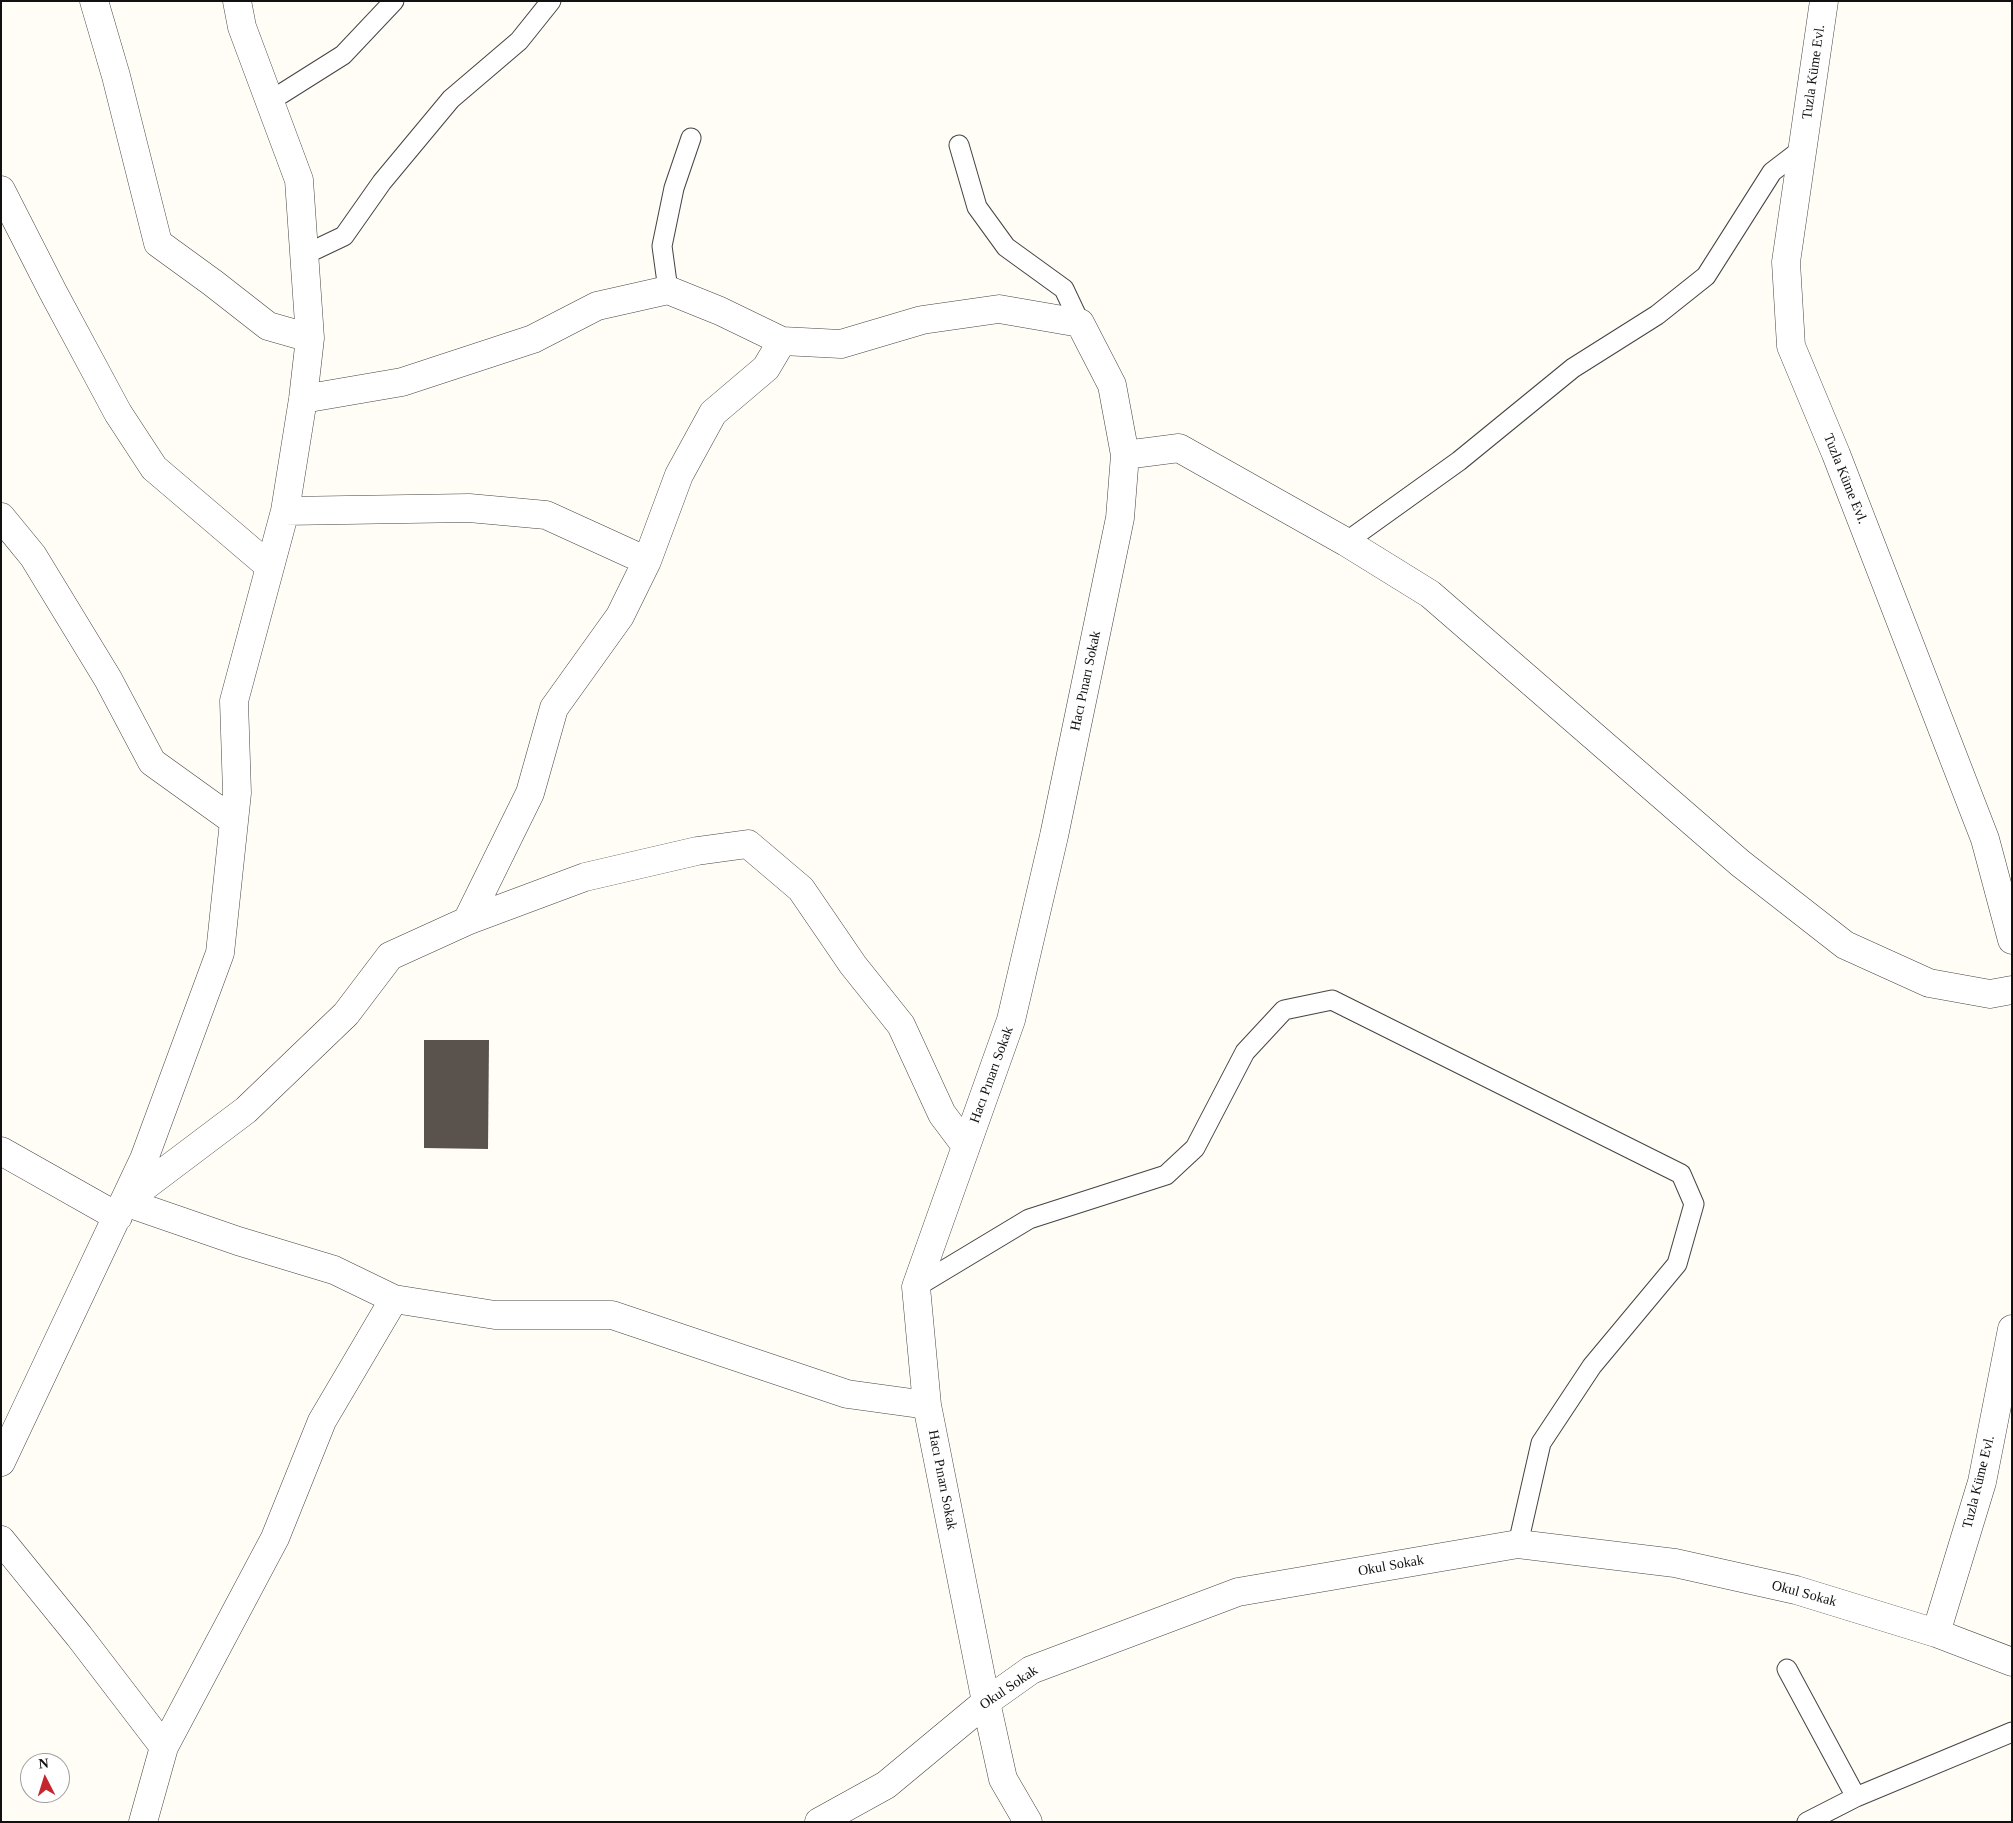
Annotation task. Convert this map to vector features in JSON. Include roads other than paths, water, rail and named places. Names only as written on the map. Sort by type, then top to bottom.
[{"type":"street","points":[[94,1],[116,76],[158,243],[214,283],[268,326],[310,338]]},
{"type":"street","points":[[1,1462],[144,1159],[220,953],[237,793],[234,701],[285,511],[303,399],[310,338],[299,180],[242,28],[237,1]]},
{"type":"street","name":"Tuzla Küme Evl.","points":[[1824,1],[1786,262],[1791,346],[1836,454],[1986,839],[2012,940]]},
{"type":"street","points":[[1,190],[118,413],[154,468],[269,566]]},
{"type":"street","points":[[303,399],[402,382],[533,338],[597,306],[668,290],[720,311],[782,341],[841,344],[922,320],[999,309],[1080,323]]},
{"type":"street","name":"Hacı Pınarı Sokak","points":[[1028,1822],[1003,1779],[986,1702],[927,1405],[916,1287],[1011,1020],[1054,836],[1120,518],[1125,455],[1112,385],[1080,323]]},
{"type":"street","points":[[467,921],[530,793],[554,708],[620,616],[647,561],[679,475],[714,412],[766,368],[782,341]]},
{"type":"street","points":[[1125,455],[1179,448],[1346,542],[1430,594],[1740,863],[1845,945],[1929,982],[1990,994],[2012,990]]},
{"type":"street","points":[[285,511],[469,508],[546,515],[647,561]]},
{"type":"street","points":[[1,517],[33,556],[108,679],[152,762],[234,821]]},
{"type":"street","points":[[122,1209],[246,1110],[346,1014],[390,956],[467,921],[585,877],[696,851],[748,844],[801,889],[853,965],[900,1024],[942,1114],[966,1146]]},
{"type":"street","points":[[1,1151],[122,1209],[334,1270],[394,1299],[495,1315],[612,1315],[847,1394],[927,1405]]},
{"type":"street","points":[[143,1822],[164,1747],[275,1538],[322,1421],[394,1299]]},
{"type":"street","name":"Tuzla Küme Evl.","points":[[1936,1633],[1982,1482],[2012,1329]]},
{"type":"street","points":[[1,1540],[79,1636],[164,1747]]},
{"type":"street","name":"Okul Sokak","points":[[819,1822],[886,1785],[986,1702],[1030,1670],[1238,1592],[1518,1544],[1684,1566],[1796,1590],[1936,1633],[2012,1662]]},
{"type":"lane","points":[[270,101],[343,55],[394,1]]},
{"type":"lane","points":[[304,255],[344,236],[382,182],[451,99],[520,41],[551,1]]},
{"type":"lane","points":[[668,290],[662,246],[674,188],[691,138]]},
{"type":"lane","points":[[959,145],[977,207],[1006,247],[1064,289],[1080,323]]},
{"type":"lane","points":[[1346,542],[1459,461],[1573,368],[1658,315],[1706,276],[1772,172],[1802,149]]},
{"type":"lane","points":[[916,1287],[1029,1219],[1166,1175],[1195,1148],[1245,1052],[1284,1010],[1332,1000],[1681,1174],[1694,1204],[1677,1264],[1592,1366],[1541,1443],[1518,1544]]},
{"type":"lane","points":[[1787,1669],[1856,1797]]},
{"type":"lane","points":[[1807,1822],[1856,1797],[2012,1732]]}]
